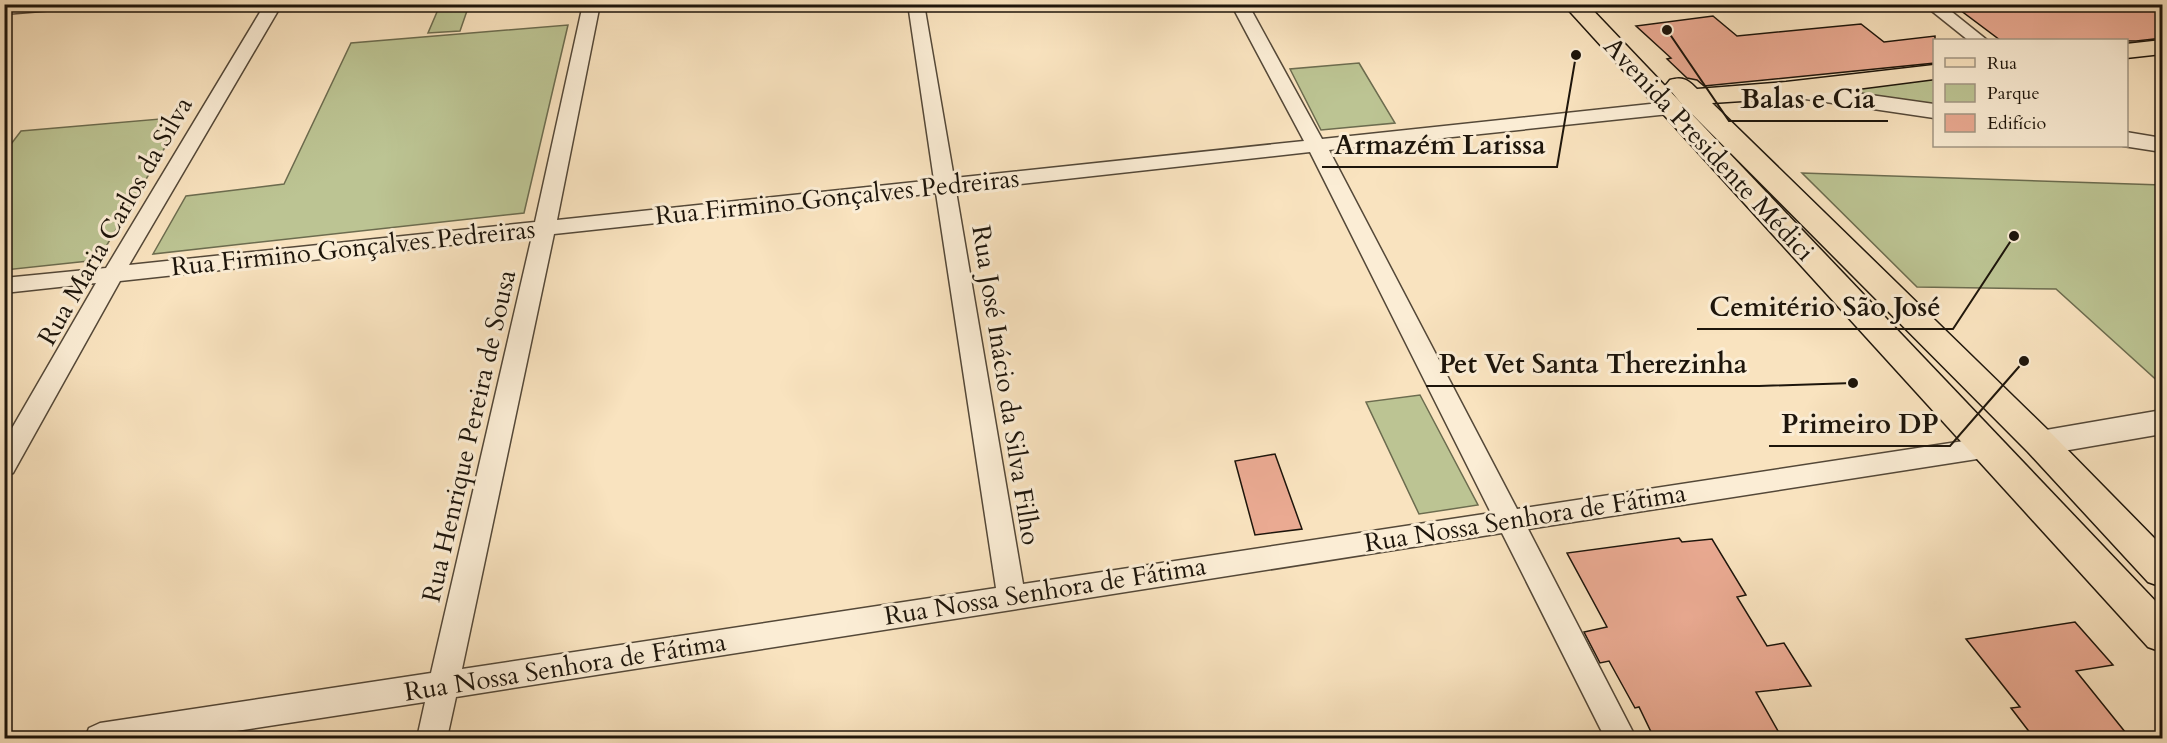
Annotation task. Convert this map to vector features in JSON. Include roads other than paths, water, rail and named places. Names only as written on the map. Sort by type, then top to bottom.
[{"type":"main road","name":"Avenida Presidente Médici","points":[[1575,4],[1915,317],[2163,571]]},
{"type":"main road","name":"Avenida Presidente Médici","points":[[1636,38],[1679,102],[1872,324],[1990,447],[2163,635]]},
{"type":"main road","points":[[2128,51],[2163,47]]},
{"type":"main road","name":"Rua Firmino Gonçalves Pedreiras","points":[[1679,102],[1933,72]]},
{"type":"main road","points":[[1872,324],[1915,317]]},
{"type":"street","points":[[4,9],[66,4]]},
{"type":"street","name":"Rua Maria Carlos da Silva","points":[[4,466],[113,274],[274,4]]},
{"type":"street","name":"Rua Henrique Pereira de Sousa","points":[[432,738],[592,4]]},
{"type":"street","name":"Rua José Inácio da Silva Filho","points":[[916,4],[1011,596]]},
{"type":"street","points":[[1239,4],[1317,147],[1621,738]]},
{"type":"street","points":[[1931,4],[1977,39]]},
{"type":"street","points":[[1786,90],[1933,111]]},
{"type":"street","name":"Rua Firmino Gonçalves Pedreiras","points":[[4,286],[1317,147],[1679,102]]},
{"type":"street","points":[[2128,140],[2163,145]]},
{"type":"street","points":[[2040,443],[2163,422]]},
{"type":"street","name":"Rua Nossa Senhora de Fátima","points":[[100,738],[1990,447]]},
{"type":"place","name":"Balas e Cia","points":[[1667,30]]},
{"type":"place","name":"Armazém Larissa","points":[[1576,55]]},
{"type":"place","name":"Cemitério São José","points":[[2014,236]]},
{"type":"place","name":"Primeiro DP","points":[[2024,361]]},
{"type":"place","name":"Pet Vet Santa Therezinha","points":[[1853,383]]}]
